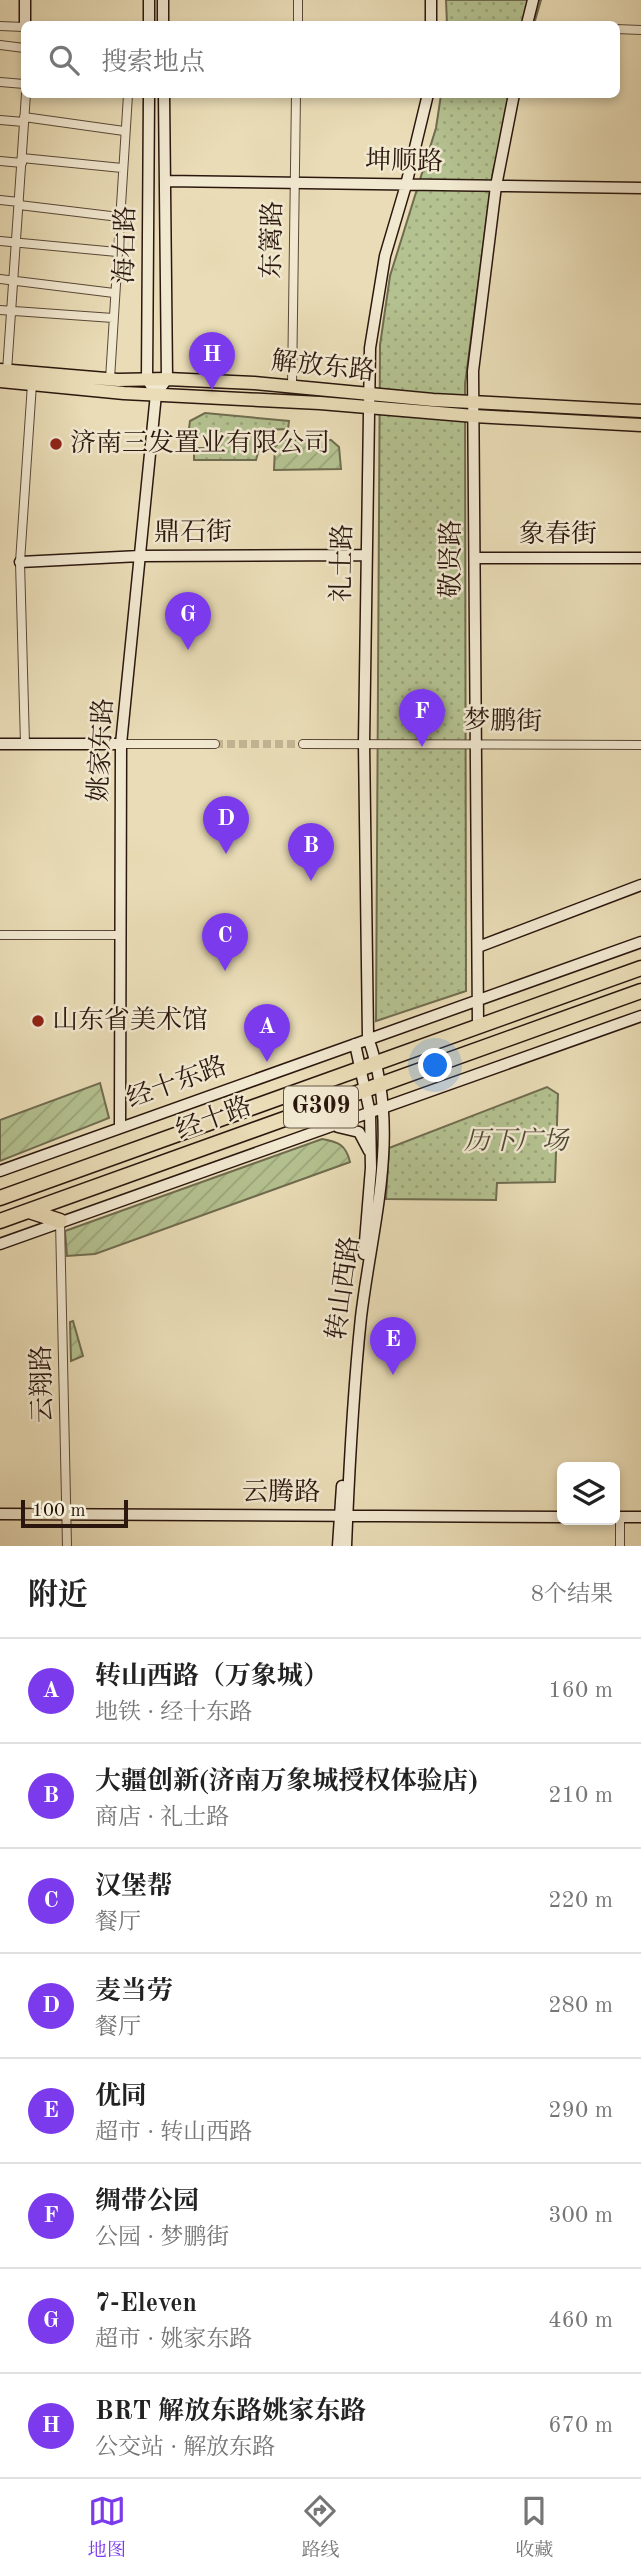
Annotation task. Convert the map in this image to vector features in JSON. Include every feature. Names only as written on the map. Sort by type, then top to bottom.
[{"type":"highway","name":"经十路","points":[[0,1198],[641,968]]},
{"type":"highway","name":"经十路","points":[[0,1222],[641,991]]},
{"type":"highway","points":[[30,1211],[60,1221]]},
{"type":"main road","points":[[25,0],[25,21]]},
{"type":"main road","points":[[149,0],[149,21]]},
{"type":"main road","points":[[163,0],[163,21]]},
{"type":"main road","points":[[431,0],[431,21]]},
{"type":"main road","points":[[528,21],[533,0]]},
{"type":"main road","name":"海右路","points":[[147,379],[149,98]]},
{"type":"main road","name":"海右路","points":[[164,98],[167,379]]},
{"type":"main road","name":"礼士路","points":[[368,1038],[364,743],[370,348],[384,256],[406,185],[427,98]]},
{"type":"main road","name":"敬贤路","points":[[478,1026],[473,371],[496,186],[513,98]]},
{"type":"main road","name":"坤顺路","points":[[165,181],[641,188]]},
{"type":"main road","name":"解放东路","points":[[2,374],[32,384],[156,394],[474,402],[641,411]]},
{"type":"main road","name":"解放东路","points":[[2,374],[167,379],[292,387],[474,416],[641,425]]},
{"type":"main road","points":[[147,379],[156,394],[167,379]]},
{"type":"main road","name":"姚家东路","points":[[120,1128],[121,744],[156,394]]},
{"type":"main road","name":"鼎石街","points":[[20,562],[140,556],[366,555]]},
{"type":"main road","name":"象春街","points":[[475,558],[641,558]]},
{"type":"main road","points":[[0,744],[121,744]]},
{"type":"main road","points":[[478,947],[641,885]]},
{"type":"main road","points":[[368,1038],[641,942]]},
{"type":"main road","points":[[370,1113],[641,1016]]},
{"type":"main road","name":"经十东路","points":[[120,1128],[368,1038]]},
{"type":"main road","name":"转山西路","points":[[338,1546],[360,1328],[378,1210],[384,1108],[377,1063],[368,1038]]},
{"type":"main road","name":"转山西路","points":[[346,1546],[343,1516],[352,1345],[369,1210],[371,1157],[370,1113],[355,1044]]},
{"type":"main road","name":"经十路","points":[[0,1244],[370,1113]]},
{"type":"main road","points":[[332,1127],[359,1132],[371,1157]]},
{"type":"main road","points":[[0,1171],[120,1128]]},
{"type":"main road","name":"云腾路","points":[[0,1514],[557,1517]]},
{"type":"main road","points":[[620,1517],[641,1517]]},
{"type":"street","points":[[298,0],[298,21]]},
{"type":"street","points":[[0,26],[21,26]]},
{"type":"street","points":[[620,29],[641,30]]},
{"type":"street","points":[[0,52],[0,45],[21,48]]},
{"type":"street","points":[[0,82],[21,84]]},
{"type":"street","points":[[2,374],[14,280],[26,98]]},
{"type":"street","points":[[110,379],[127,98]]},
{"type":"street","name":"东篱路","points":[[292,387],[296,98]]},
{"type":"street","points":[[0,120],[24,120],[124,131]]},
{"type":"street","points":[[0,161],[22,160],[122,168]]},
{"type":"street","points":[[0,200],[119,217]]},
{"type":"street","points":[[0,241],[117,252]]},
{"type":"street","points":[[0,279],[114,293]]},
{"type":"street","points":[[0,310],[113,318]]},
{"type":"street","points":[[24,744],[20,562],[32,384]]},
{"type":"street","points":[[121,744],[215,744]]},
{"type":"street","name":"梦鹏街","points":[[303,744],[641,745]]},
{"type":"street","points":[[0,934],[121,935]]},
{"type":"street","name":"云翔路","points":[[60,1221],[67,1546]]},
{"type":"street","points":[[619,1525],[620,1546]]},
{"type":"green space","points":[[446,0],[541,0],[535,21],[447,21]]},
{"type":"green space","points":[[441,98],[513,98],[493,171],[465,384],[466,991],[376,1021],[380,345],[390,276],[436,128]]},
{"type":"green space","points":[[205,413],[289,421],[288,429],[264,430],[256,460],[194,460],[194,448],[208,448],[209,436],[188,436],[190,421]]},
{"type":"green space","points":[[281,440],[331,440],[339,447],[341,469],[274,470],[275,447]]},
{"type":"green space","points":[[100,1083],[109,1118],[0,1161],[0,1120]]},
{"type":"green space","name":"历下广场","points":[[547,1087],[558,1094],[555,1182],[497,1183],[496,1200],[386,1199],[389,1148]]},
{"type":"green space","points":[[322,1139],[341,1145],[350,1162],[95,1254],[67,1256],[65,1231]]},
{"type":"green space","points":[[73,1321],[83,1356],[71,1361],[70,1322]]},
{"type":"tunnel","points":[[215,744],[303,744]]},
{"type":"place","name":"BRT 解放东路姚家东路","points":[[212,390]]},
{"type":"place","name":"济南三发置业有限公司","points":[[56,444]]},
{"type":"place","name":"7-Eleven","points":[[188,650]]},
{"type":"place","name":"绸带公园","points":[[422,747]]},
{"type":"place","name":"麦当劳","points":[[226,854]]},
{"type":"place","name":"大疆创新(济南万象城授权体验店)","points":[[311,881]]},
{"type":"place","name":"汉堡帮","points":[[225,971]]},
{"type":"place","name":"山东省美术馆","points":[[38,1021]]},
{"type":"place","name":"转山西路（万象城）","points":[[267,1062]]},
{"type":"place","name":"优同","points":[[393,1375]]}]
